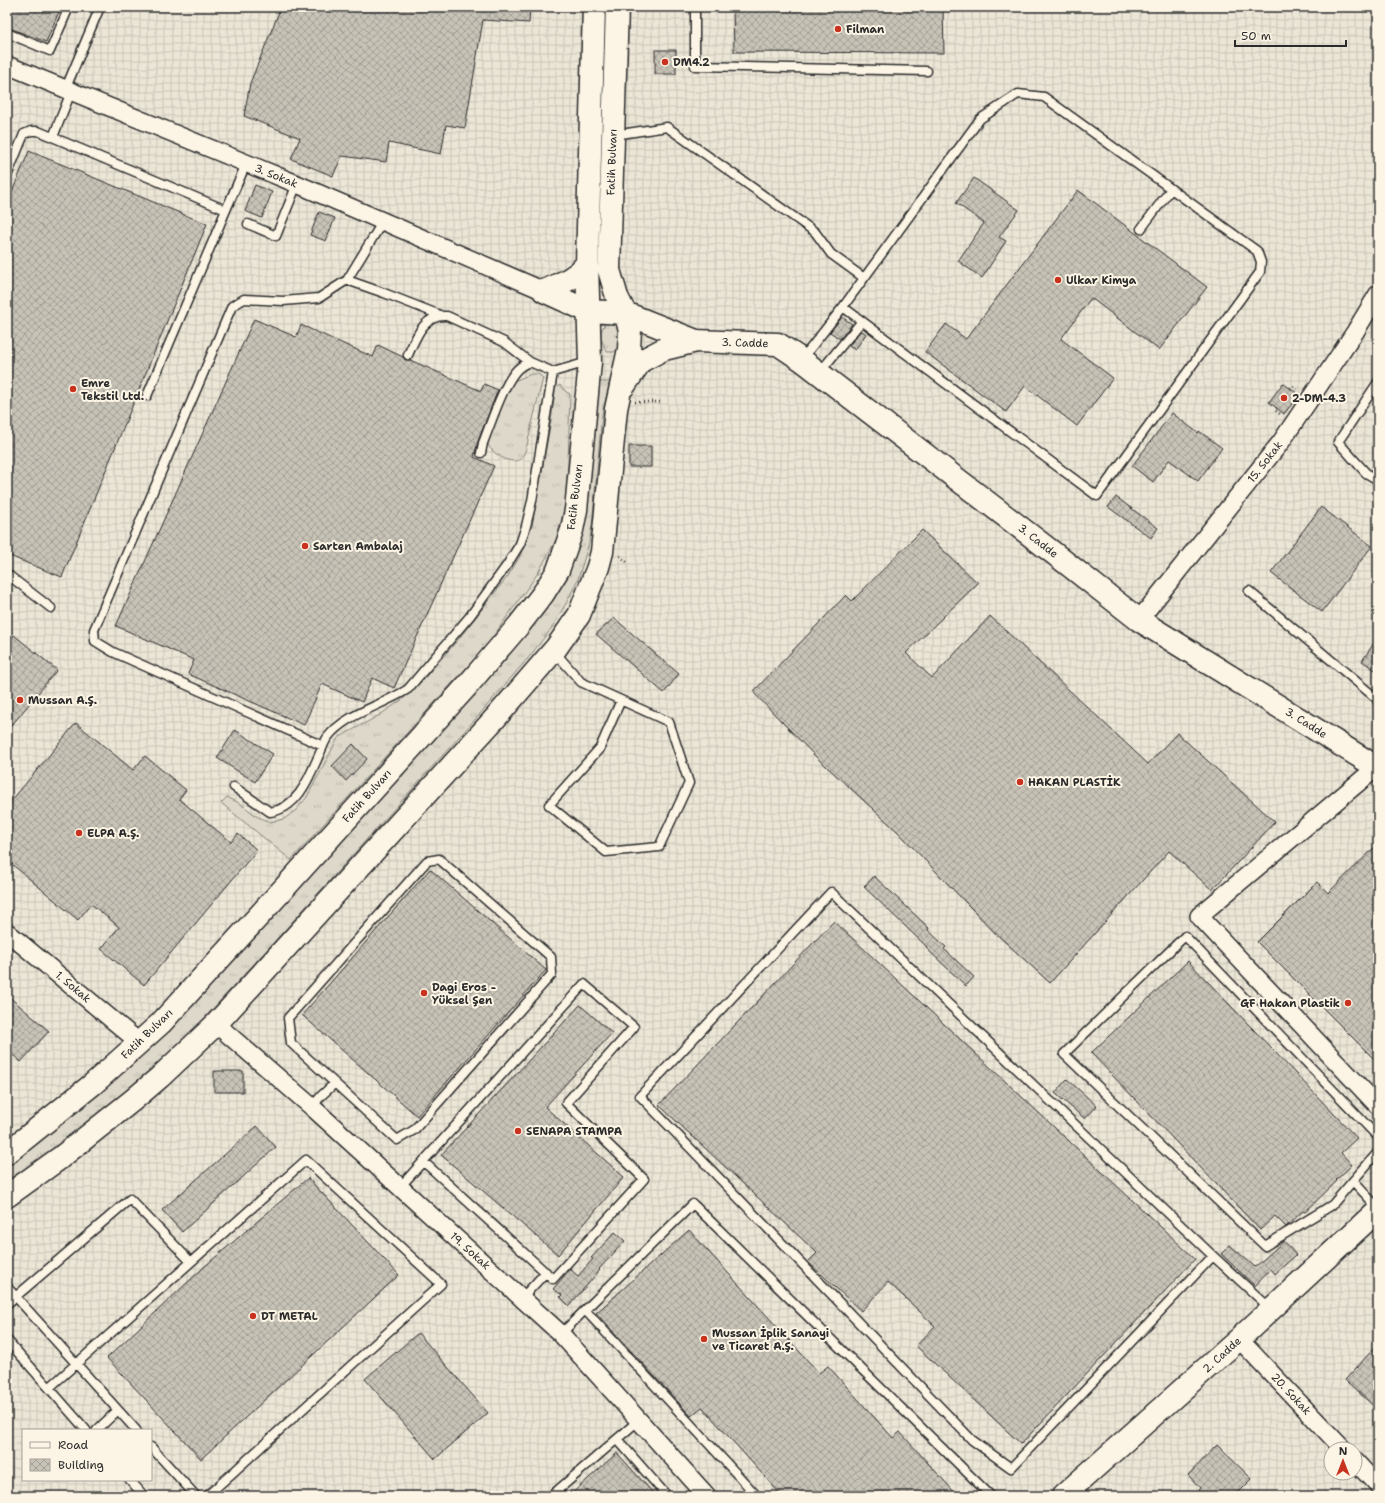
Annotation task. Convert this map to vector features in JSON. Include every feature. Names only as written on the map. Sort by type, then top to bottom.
[{"type":"main road","name":"Fatih Bulvarı","points":[[7,1153],[93,1084],[140,1043],[160,1023],[450,704],[519,625],[543,594],[558,570],[572,530],[576,510],[590,362],[587,264],[594,7]]},
{"type":"main road","name":"Fatih Bulvarı","points":[[7,1196],[60,1158],[127,1105],[216,1024],[499,714],[554,650],[567,633],[578,614],[598,567],[604,537],[614,428],[626,396],[625,363],[629,349],[630,330],[625,313],[616,297],[609,270],[617,7]]},
{"type":"main road","points":[[544,291],[569,280],[579,273],[587,264]]},
{"type":"main road","points":[[544,291],[588,311],[625,313],[696,341]]},
{"type":"main road","points":[[626,396],[641,361],[664,349],[696,341]]},
{"type":"main road","name":"3. Cadde","points":[[696,341],[778,344],[802,360],[1139,620],[1377,767]]},
{"type":"main road","points":[[590,362],[597,366],[613,368],[625,363]]},
{"type":"main road","name":"2. Cadde","points":[[1063,1496],[1239,1339],[1378,1209]]},
{"type":"street","name":"3. Sokak","points":[[7,66],[297,184],[544,291]]},
{"type":"street","name":"15. Sokak","points":[[1139,620],[1281,442],[1378,294]]},
{"type":"street","points":[[1377,767],[1199,916],[1378,1106]]},
{"type":"street","name":"1. Sokak","points":[[7,932],[140,1043]]},
{"type":"street","name":"19. Sokak","points":[[216,1024],[312,1107],[561,1334],[707,1496]]},
{"type":"street","name":"20. Sokak","points":[[1239,1339],[1335,1441]]},
{"type":"street","points":[[1363,1470],[1378,1486]]},
{"type":"lane","points":[[7,33],[50,51],[69,7]]},
{"type":"lane","points":[[53,137],[68,91],[100,7]]},
{"type":"lane","points":[[695,7],[695,66],[927,71]]},
{"type":"lane","points":[[802,360],[843,307],[980,119],[1018,94],[1044,97],[1257,251],[1261,262],[1260,272],[1097,496],[843,307]]},
{"type":"lane","points":[[613,135],[667,127],[815,232],[831,254],[864,278]]},
{"type":"lane","points":[[7,176],[24,134],[31,131],[38,131],[226,210]]},
{"type":"lane","points":[[147,396],[246,164]]},
{"type":"lane","points":[[248,224],[276,236],[297,184]]},
{"type":"lane","points":[[1141,229],[1171,189]]},
{"type":"lane","points":[[323,746],[113,652],[95,641],[94,630],[232,306],[244,299],[283,301],[319,298],[347,280],[384,221]]},
{"type":"lane","points":[[347,280],[440,315],[447,316],[504,342],[530,362],[553,372],[590,362]]},
{"type":"lane","points":[[408,355],[424,325],[440,315]]},
{"type":"lane","points":[[819,373],[862,321]]},
{"type":"lane","points":[[481,453],[483,443],[508,382],[515,372],[523,365],[530,362]]},
{"type":"lane","points":[[234,787],[270,812],[278,811],[288,805],[309,780],[326,740],[334,730],[352,718],[408,689],[470,616],[507,565],[520,544],[532,501],[553,372]]},
{"type":"lane","points":[[1378,382],[1338,442],[1366,473],[1378,480]]},
{"type":"lane","points":[[7,574],[51,608]]},
{"type":"lane","points":[[1249,591],[1378,702]]},
{"type":"lane","points":[[554,650],[582,682],[669,722],[689,784],[659,847],[606,852],[549,806],[600,748],[621,700]]},
{"type":"lane","points":[[439,859],[552,957],[552,974],[414,1130],[397,1140],[335,1083],[291,1043],[288,1018],[427,861],[439,859]]},
{"type":"lane","points":[[1213,1256],[1011,1468],[972,1440],[640,1096],[831,892],[1213,1256],[1271,1309]]},
{"type":"lane","points":[[1378,1137],[1185,936],[1064,1054],[1265,1246],[1332,1205],[1378,1152]]},
{"type":"lane","points":[[400,1187],[584,984],[634,1027],[566,1103],[644,1179],[553,1279],[424,1162]]},
{"type":"lane","points":[[312,1107],[335,1083]]},
{"type":"lane","points":[[49,1388],[306,1160],[441,1284],[207,1496]]},
{"type":"lane","points":[[1353,1182],[1378,1209]]},
{"type":"lane","points":[[7,1304],[130,1199],[191,1262]]},
{"type":"lane","points":[[561,1334],[693,1204],[991,1496]]},
{"type":"lane","points":[[522,1298],[546,1272]]},
{"type":"lane","points":[[7,1287],[135,1429]]},
{"type":"lane","points":[[585,1310],[757,1496]]},
{"type":"lane","points":[[7,1340],[85,1429]]},
{"type":"lane","points":[[98,1429],[118,1410]]},
{"type":"lane","points":[[551,1496],[639,1420]]},
{"type":"lane","points":[[617,1439],[667,1496]]},
{"type":"lane","points":[[152,1448],[196,1496]]},
{"type":"lane","points":[[131,1481],[144,1496]]},
{"type":"path","points":[[626,396],[662,402]]},
{"type":"path","points":[[1277,408],[1275,410],[1282,416]]},
{"type":"shaded area","points":[[7,7],[1378,7],[1378,1496],[7,1496]]},
{"type":"green space","points":[[609,321],[616,324],[620,331],[619,349],[614,352],[607,352],[601,336],[605,324]]},
{"type":"green space","points":[[531,374],[538,374],[543,378],[526,449],[519,460],[512,461],[504,459],[491,449],[486,438],[507,390],[514,381]]},
{"type":"green space","points":[[593,382],[610,382],[602,414],[592,526],[589,543],[578,579],[551,629],[479,715],[166,1060],[126,1097],[7,1183],[7,1162],[62,1122],[565,576],[579,546],[582,528]]},
{"type":"green space","points":[[560,385],[570,394],[568,466],[565,505],[557,538],[538,573],[487,645],[291,860],[221,803],[227,797],[241,804],[258,817],[270,822],[284,819],[296,810],[307,797],[338,738],[378,716],[403,699],[420,683],[457,641],[508,576],[519,558],[532,526],[552,415],[555,388]]},
{"type":"building","points":[[7,7],[61,7],[46,42],[7,27]]},
{"type":"building","points":[[281,7],[530,7],[529,23],[483,20],[465,128],[446,125],[441,154],[389,143],[386,162],[342,156],[333,176],[291,159],[300,138],[244,116],[250,83]]},
{"type":"building","name":"Filman","points":[[733,7],[943,7],[944,53],[734,52]]},
{"type":"building","name":"DM4.2","points":[[655,50],[676,50],[676,74],[655,74]]},
{"type":"building","name":"Emre Tekstil Ltd.","points":[[29,151],[207,224],[62,577],[7,555],[7,204]]},
{"type":"building","points":[[974,178],[1019,210],[999,237],[1006,241],[982,278],[958,261],[984,223],[956,203]]},
{"type":"building","points":[[255,185],[272,192],[262,218],[245,211]]},
{"type":"building","name":"Ulkar Kimya","points":[[1078,190],[1207,287],[1159,350],[1091,298],[1061,339],[1113,378],[1077,426],[1025,386],[1006,412],[925,352],[946,324],[966,339]]},
{"type":"building","points":[[319,212],[335,218],[326,241],[310,235]]},
{"type":"building","points":[[842,317],[852,324],[840,339],[830,332]]},
{"type":"building","name":"Sarten Ambalaj","points":[[254,319],[296,337],[301,325],[373,357],[378,345],[403,357],[405,360],[410,360],[481,391],[484,384],[498,390],[478,441],[474,457],[494,466],[394,688],[372,678],[362,702],[322,684],[304,725],[188,674],[194,660],[116,626]]},
{"type":"building","points":[[861,330],[866,334],[855,350],[849,346]]},
{"type":"building","name":"2-DM-4.3","points":[[1283,383],[1299,395],[1284,414],[1269,402]]},
{"type":"building","points":[[1172,413],[1198,433],[1199,431],[1222,448],[1198,481],[1169,460],[1153,482],[1132,466]]},
{"type":"building","points":[[629,446],[651,446],[651,467],[629,467]]},
{"type":"building","points":[[1116,497],[1158,528],[1151,538],[1108,507]]},
{"type":"building","points":[[1321,507],[1372,546],[1322,612],[1271,573]]},
{"type":"building","points":[[922,530],[978,583],[906,653],[932,678],[990,616],[1148,764],[1177,733],[1275,822],[1212,890],[1169,851],[1050,983],[994,932],[898,832],[815,756],[753,692],[846,595],[852,601]]},
{"type":"building","points":[[614,618],[679,674],[664,693],[596,634]]},
{"type":"building","name":"Mussan A.Ş.","points":[[14,635],[57,670],[7,731],[7,644]]},
{"type":"building","points":[[1378,637],[1378,672],[1362,661]]},
{"type":"building","points":[[76,723],[133,770],[145,756],[186,790],[179,799],[231,842],[238,834],[257,850],[144,985],[101,949],[119,927],[91,904],[78,920],[7,860],[7,806]]},
{"type":"building","points":[[235,730],[273,754],[255,782],[217,758]]},
{"type":"building","points":[[353,744],[367,759],[346,781],[332,766]]},
{"type":"building","name":"GF Hakan Plastik","points":[[1378,844],[1378,1063],[1257,942],[1317,882],[1328,893]]},
{"type":"building","name":"Dagi Eros - Yüksel Şen","points":[[430,869],[546,970],[417,1116],[302,1015]]},
{"type":"building","points":[[874,876],[929,928],[928,930],[946,947],[944,949],[974,977],[966,986],[864,887]]},
{"type":"building","points":[[834,921],[1195,1259],[1021,1444],[916,1346],[935,1326],[888,1282],[861,1311],[808,1262],[817,1253],[659,1105]]},
{"type":"building","points":[[1188,961],[1357,1138],[1341,1153],[1352,1165],[1305,1212],[1303,1211],[1286,1227],[1275,1216],[1260,1230],[1091,1053]]},
{"type":"building","points":[[7,995],[49,1031],[21,1062],[7,1050]]},
{"type":"building","name":"SENAPA STAMPA","points":[[580,1005],[612,1033],[545,1107],[624,1177],[558,1255],[441,1155]]},
{"type":"building","points":[[214,1071],[243,1071],[243,1092],[214,1092]]},
{"type":"building","points":[[1067,1079],[1097,1106],[1085,1119],[1055,1093]]},
{"type":"building","points":[[257,1126],[276,1147],[182,1232],[162,1210]]},
{"type":"building","name":"DT METAL","points":[[308,1178],[399,1275],[201,1459],[107,1358],[205,1266]]},
{"type":"building","name":"Mussan İplik Sanayi ve Ticaret A.Ş.","points":[[689,1230],[819,1373],[828,1366],[893,1438],[900,1432],[958,1496],[782,1496],[702,1407],[691,1416],[596,1313]]},
{"type":"building","points":[[615,1232],[625,1241],[599,1269],[600,1270],[569,1306],[560,1297],[562,1295],[553,1289],[570,1269],[578,1276],[593,1259],[591,1258]]},
{"type":"building","points":[[1284,1241],[1296,1255],[1275,1274],[1271,1269],[1255,1286],[1221,1254],[1230,1245],[1255,1267]]},
{"type":"building","points":[[418,1333],[488,1413],[435,1459],[365,1379]]},
{"type":"building","points":[[1378,1344],[1378,1410],[1345,1380]]},
{"type":"building","points":[[1217,1445],[1252,1479],[1235,1496],[1205,1496],[1198,1490],[1200,1488],[1188,1475]]},
{"type":"building","points":[[617,1453],[656,1496],[569,1496]]},
{"type":"place","name":"Filman","points":[[838,29]]},
{"type":"place","name":"DM4.2","points":[[665,62]]},
{"type":"place","name":"Ulkar Kimya","points":[[1058,280]]},
{"type":"place","name":"Emre Tekstil Ltd.","points":[[73,389]]},
{"type":"place","name":"2-DM-4.3","points":[[1284,398]]},
{"type":"place","name":"Sarten Ambalaj","points":[[305,546]]},
{"type":"place","name":"Mussan A.Ş.","points":[[20,700]]},
{"type":"place","name":"HAKAN PLASTİK","points":[[1020,782]]},
{"type":"place","name":"ELPA A.Ş.","points":[[79,833]]},
{"type":"place","name":"Dagi Eros - Yüksel Şen","points":[[424,993]]},
{"type":"place","name":"GF Hakan Plastik","points":[[1348,1003]]},
{"type":"place","name":"SENAPA STAMPA","points":[[518,1131]]},
{"type":"place","name":"DT METAL","points":[[253,1316]]},
{"type":"place","name":"Mussan İplik Sanayi ve Ticaret A.Ş.","points":[[704,1339]]}]
